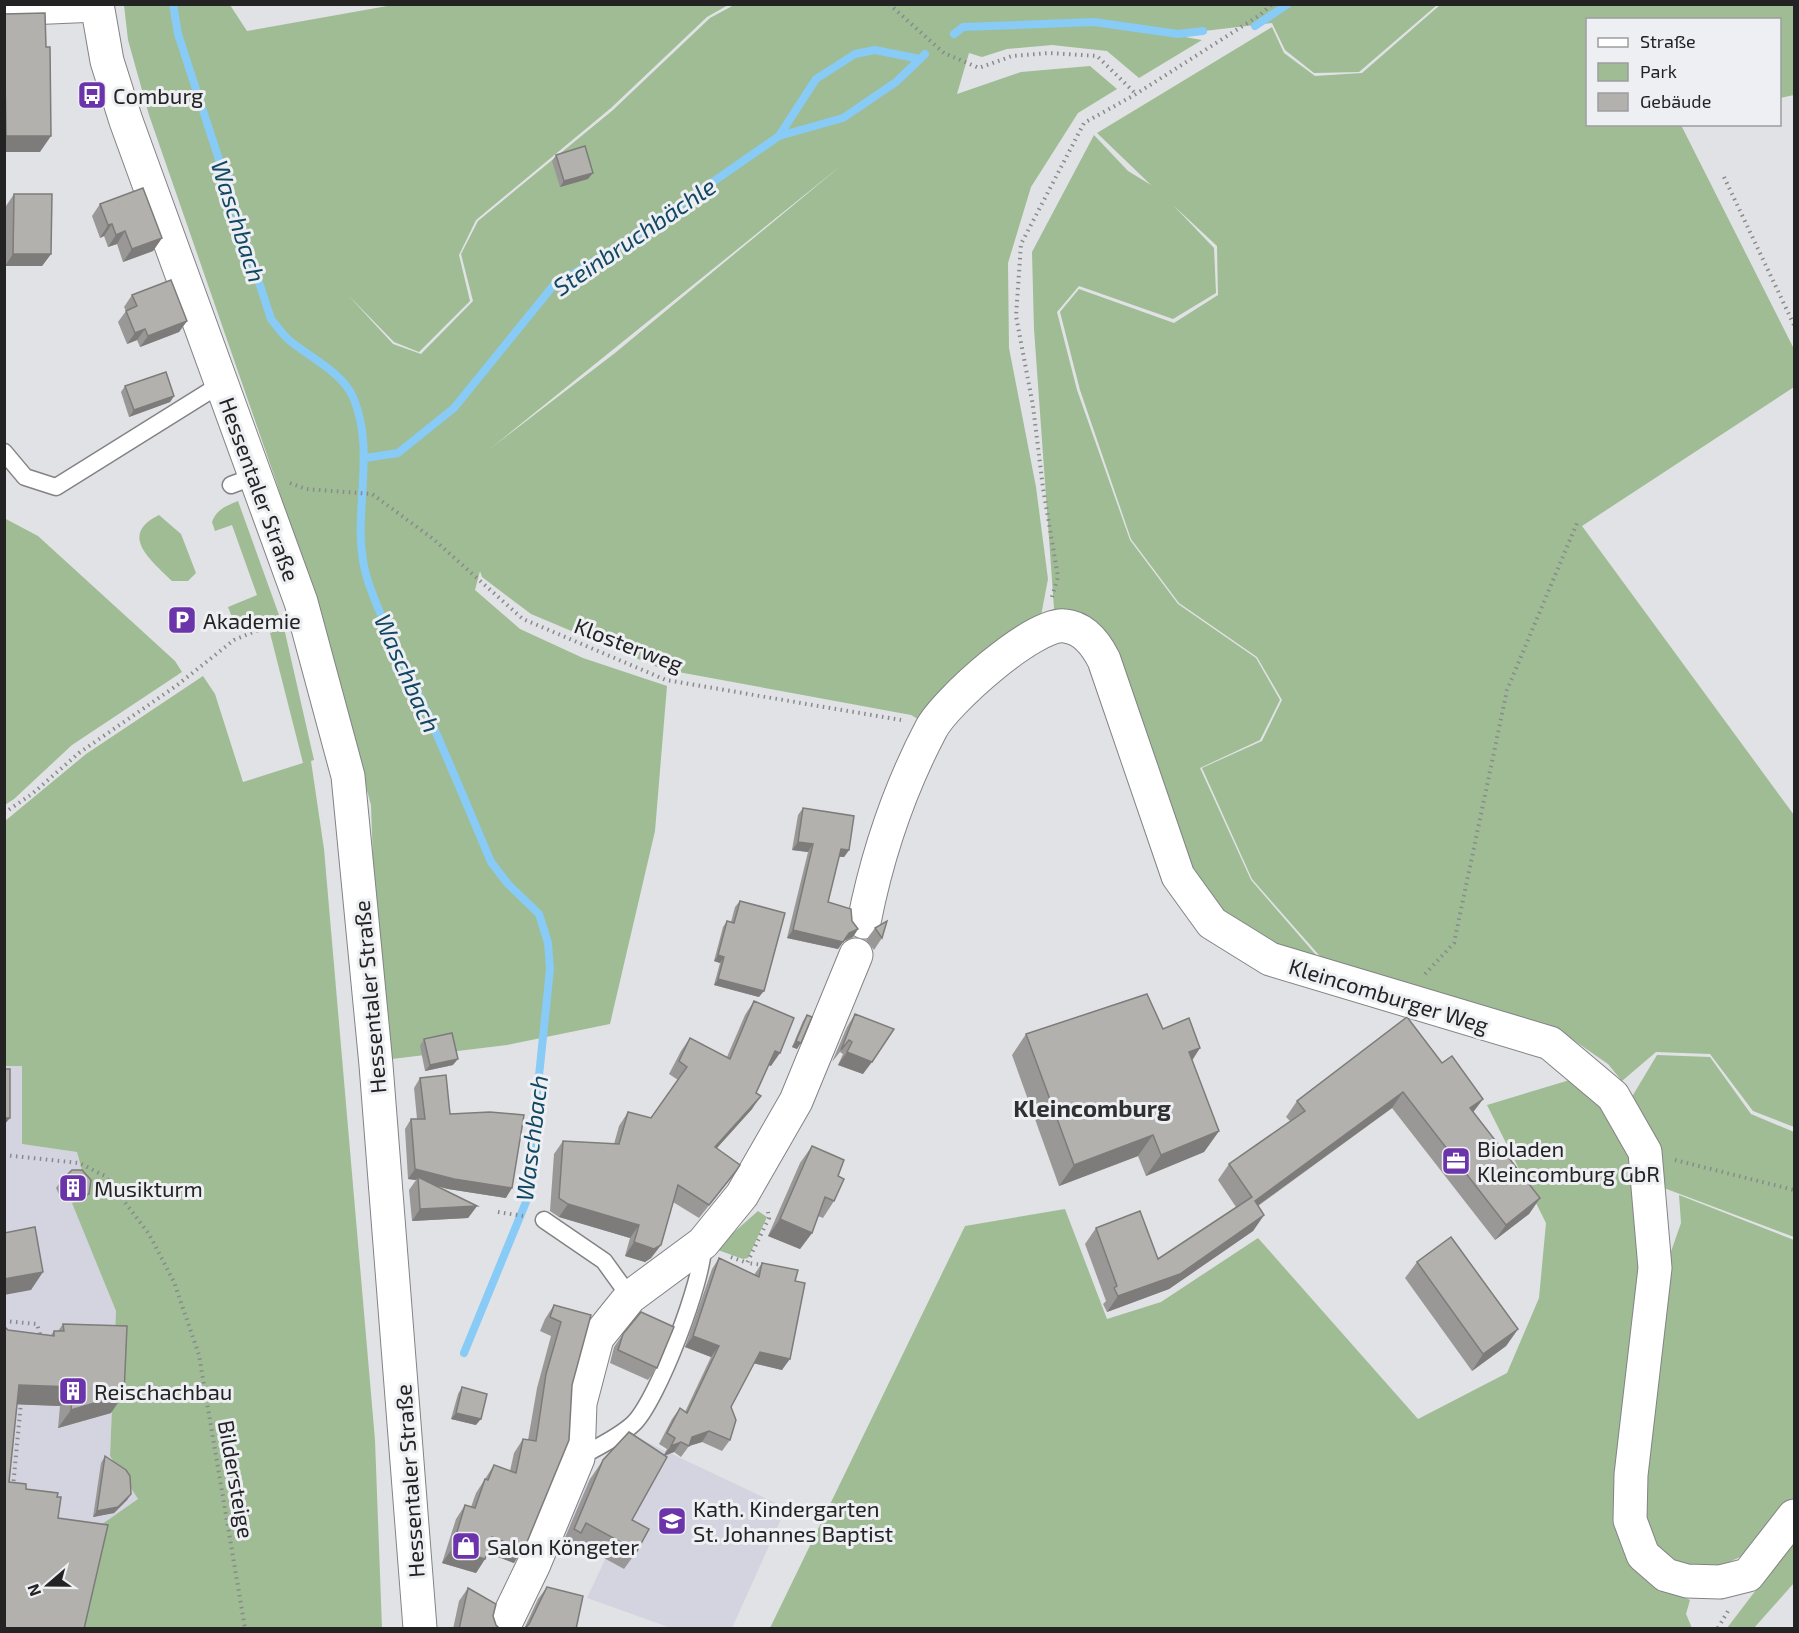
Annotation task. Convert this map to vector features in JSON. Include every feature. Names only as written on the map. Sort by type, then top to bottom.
[{"type":"street","points":[[4,9],[97,5]]},
{"type":"street","name":"Hessentaler Straße","points":[[97,5],[107,61],[123,111],[221,384],[243,480],[301,602],[348,776],[377,1077],[420,1629]]},
{"type":"street","name":"Kleincomburger Weg","points":[[1043,630],[1064,626],[1078,631],[1098,648],[1178,876],[1212,923],[1270,959],[1550,1043],[1613,1096],[1645,1152],[1655,1268],[1631,1475],[1630,1520],[1643,1555],[1666,1575],[1687,1581],[1720,1582],[1748,1575],[1794,1516]]},
{"type":"street","points":[[864,922],[905,782],[932,726],[981,673],[1043,630]]},
{"type":"street","points":[[503,1629],[534,1564],[578,1458],[580,1403],[597,1338],[630,1297],[703,1243],[742,1195],[796,1101],[856,955]]},
{"type":"lane","name":"Hessentaler Straße","points":[[4,452],[26,477],[56,487],[221,384]]},
{"type":"lane","points":[[544,1220],[604,1261],[630,1297]]},
{"type":"lane","points":[[578,1458],[634,1424],[660,1379],[690,1303],[704,1256],[703,1243]]},
{"type":"path","points":[[889,4],[944,53],[979,68],[1012,56],[1049,53],[1097,56],[1136,94]]},
{"type":"path","points":[[1043,630],[1059,577],[1043,488],[1033,406],[1016,316],[1021,244],[1084,123],[1136,94],[1260,15],[1272,4]]},
{"type":"path","points":[[1724,177],[1794,325]]},
{"type":"path","name":"Klosterweg","points":[[306,489],[372,494],[391,506],[523,619],[666,680],[932,726]]},
{"type":"path","points":[[1402,1000],[1454,943],[1507,690],[1577,523]]},
{"type":"path","points":[[4,813],[32,794],[79,753],[176,686],[234,640],[278,622]]},
{"type":"path","points":[[1645,1152],[1794,1190]]},
{"type":"path","name":"Bildersteige","points":[[4,1155],[79,1163],[105,1176],[148,1234],[174,1282],[199,1355],[245,1629]]},
{"type":"path","points":[[4,1321],[37,1324],[43,1346]]},
{"type":"path","points":[[12,1495],[21,1397]]},
{"type":"shaded area","points":[[4,1066],[22,1066],[22,1144],[77,1152],[85,1181],[83,1199],[73,1204],[116,1311],[110,1456],[138,1499],[5,1628]]},
{"type":"shaded area","name":"Kath. Kindergarten St. Johannes Baptist","points":[[634,1436],[786,1508],[732,1628],[671,1628],[587,1598],[609,1551],[576,1534],[568,1551],[553,1543],[583,1486]]},
{"type":"green space","points":[[124,5],[230,5],[247,31],[393,5],[728,5],[707,17],[611,108],[476,220],[459,255],[470,301],[419,352],[394,342],[347,294],[393,344],[421,354],[473,301],[461,254],[478,221],[613,110],[710,18],[734,5],[1437,5],[1359,72],[1314,73],[1285,50],[1272,23],[1187,33],[1128,27],[1202,40],[1139,78],[1107,51],[1052,45],[1007,49],[982,57],[969,53],[957,94],[1021,72],[1090,66],[1117,89],[1078,113],[1031,187],[1008,263],[1009,348],[1036,487],[1048,579],[1040,621],[918,719],[911,715],[662,669],[531,614],[482,577],[480,571],[475,590],[520,629],[583,658],[667,686],[655,831],[610,1024],[507,1045],[392,1059],[376,948],[371,805],[332,661],[276,481],[149,115],[128,40]],"holes":[[[843,164],[615,353],[491,448]]]},
{"type":"green space","points":[[1440,5],[1794,5],[1794,95],[1781,98],[1781,18],[1586,18],[1586,126],[1682,126],[1794,349],[1794,387],[1582,526],[1794,815],[1794,1127],[1753,1111],[1710,1054],[1656,1052],[1622,1081],[1608,1064],[1556,1028],[1333,971],[1252,879],[1202,768],[1262,741],[1282,700],[1257,657],[1179,603],[1131,539],[1080,390],[1060,312],[1079,289],[1174,323],[1218,295],[1217,246],[1173,205],[1214,248],[1216,293],[1173,319],[1079,286],[1057,312],[1077,390],[1130,540],[1178,604],[1256,658],[1280,700],[1260,740],[1200,768],[1251,880],[1329,970],[1219,914],[1184,864],[1111,653],[1055,622],[1034,329],[1032,252],[1094,135],[1128,171],[1151,185],[1097,133],[1272,27],[1284,53],[1315,76],[1362,73]]},
{"type":"green space","points":[[238,501],[279,615],[238,632],[228,607],[257,595],[232,525],[215,531],[212,522],[219,511]]},
{"type":"green space","points":[[159,515],[181,534],[196,573],[188,581],[172,581],[155,565],[142,548],[141,531],[147,523]]},
{"type":"green space","points":[[4,518],[38,536],[175,661],[182,672],[72,745],[5,805]]},
{"type":"green space","points":[[284,628],[314,760],[311,761],[324,849],[375,1440],[382,1628],[76,1628],[98,1527],[138,1499],[110,1456],[116,1311],[72,1203],[83,1199],[85,1181],[77,1152],[22,1144],[22,1066],[5,1066],[5,821],[86,754],[203,676],[215,694],[243,782],[303,763],[270,633]]},
{"type":"green space","points":[[1657,1055],[1710,1057],[1751,1114],[1794,1132],[1794,1237],[1664,1188],[1630,1100]]},
{"type":"green space","points":[[1573,1079],[1610,1116],[1636,1172],[1640,1244],[1620,1476],[1663,1588],[1690,1600],[1686,1614],[1692,1628],[770,1628],[965,1226],[1065,1209],[1107,1319],[1161,1302],[1258,1238],[1418,1419],[1507,1373],[1539,1298],[1546,1223],[1487,1105]]},
{"type":"green space","points":[[1679,1195],[1794,1240],[1794,1507],[1757,1549],[1708,1572],[1672,1567],[1651,1550],[1640,1490],[1660,1283],[1681,1223]]},
{"type":"green space","points":[[758,1211],[767,1217],[748,1258],[743,1259],[715,1249]]},
{"type":"green space","points":[[1794,1540],[1794,1583],[1754,1628],[1727,1628]]},
{"type":"building","points":[[45,13],[46,47],[50,47],[51,136],[6,136],[4,14]]},
{"type":"building","points":[[585,146],[593,173],[564,181],[556,155]]},
{"type":"building","points":[[143,188],[162,238],[132,249],[125,231],[116,235],[112,224],[108,225],[100,204]]},
{"type":"building","points":[[14,194],[52,194],[51,254],[13,254]]},
{"type":"building","points":[[171,280],[187,321],[148,336],[145,329],[135,333],[126,311],[137,306],[132,295]]},
{"type":"building","points":[[166,372],[174,396],[134,410],[125,386]]},
{"type":"building","points":[[803,808],[854,816],[849,850],[841,849],[828,902],[851,909],[852,921],[858,929],[849,933],[843,942],[793,930],[813,844],[798,842]]},
{"type":"building","points":[[740,901],[785,913],[764,991],[718,979],[724,957],[718,955],[727,921],[734,923]]},
{"type":"building","points":[[887,921],[882,938],[875,928]]},
{"type":"building","points":[[1147,994],[1163,1029],[1189,1018],[1200,1048],[1189,1052],[1219,1131],[1161,1155],[1153,1135],[1074,1165],[1026,1034]]},
{"type":"building","points":[[754,1001],[794,1018],[780,1053],[775,1051],[756,1093],[761,1096],[715,1147],[740,1165],[709,1205],[678,1185],[661,1245],[654,1249],[634,1242],[639,1225],[568,1204],[559,1198],[563,1141],[619,1144],[628,1112],[651,1118],[687,1067],[679,1061],[690,1038],[730,1059]]},
{"type":"building","points":[[855,1014],[894,1029],[872,1062],[847,1052],[852,1042],[849,1040],[841,1050]]},
{"type":"building","points":[[807,1015],[812,1017],[801,1043],[796,1041]]},
{"type":"building","points":[[1407,1017],[1442,1063],[1452,1056],[1483,1099],[1470,1108],[1540,1198],[1506,1225],[1403,1092],[1255,1201],[1264,1215],[1180,1274],[1118,1296],[1114,1288],[1117,1286],[1096,1228],[1140,1211],[1158,1259],[1252,1197],[1229,1164],[1305,1111],[1297,1101]]},
{"type":"building","points":[[452,1033],[458,1059],[430,1065],[424,1039]]},
{"type":"building","points":[[4,1069],[10,1069],[10,1118],[4,1118]]},
{"type":"building","points":[[446,1075],[450,1114],[490,1112],[524,1115],[512,1188],[454,1179],[415,1169],[411,1119],[425,1119],[420,1078]]},
{"type":"building","points":[[812,1146],[844,1160],[838,1176],[844,1179],[834,1201],[825,1197],[812,1233],[780,1219]]},
{"type":"building","name":"Musikturm","points":[[72,1170],[82,1170],[91,1180],[89,1194],[66,1195],[61,1181]]},
{"type":"building","points":[[418,1177],[477,1206],[420,1209]]},
{"type":"building","points":[[35,1227],[43,1272],[4,1279],[4,1233]]},
{"type":"building","points":[[1451,1237],[1518,1329],[1483,1354],[1417,1262]]},
{"type":"building","points":[[719,1258],[759,1277],[762,1263],[798,1270],[795,1281],[805,1283],[790,1359],[760,1352],[731,1407],[736,1420],[730,1440],[709,1431],[692,1437],[689,1446],[681,1442],[671,1446],[675,1438],[667,1433],[680,1408],[687,1413],[719,1346],[693,1336]]},
{"type":"building","points":[[554,1305],[591,1315],[572,1385],[569,1440],[527,1542],[523,1549],[492,1537],[485,1559],[452,1549],[465,1505],[475,1508],[485,1479],[488,1480],[494,1465],[516,1473],[523,1439],[536,1441],[546,1374],[561,1322],[550,1317]]},
{"type":"building","points":[[641,1312],[674,1327],[657,1368],[618,1350],[623,1334]]},
{"type":"building","points":[[63,1324],[127,1326],[124,1394],[71,1410],[73,1387],[19,1385],[9,1482],[26,1484],[26,1489],[58,1493],[57,1497],[61,1497],[58,1518],[108,1525],[84,1629],[4,1629],[4,1326],[8,1330],[54,1336],[54,1331],[64,1331]]},
{"type":"building","points":[[462,1387],[487,1394],[481,1419],[456,1413]]},
{"type":"building","points":[[629,1432],[667,1457],[632,1520],[649,1529],[637,1551],[586,1523],[581,1533],[574,1529],[603,1460]]},
{"type":"building","points":[[105,1456],[126,1470],[130,1476],[131,1494],[118,1507],[97,1511]]},
{"type":"building","points":[[547,1587],[583,1596],[576,1629],[524,1629],[529,1624]]},
{"type":"building","points":[[468,1588],[496,1604],[493,1616],[500,1629],[459,1629]]},
{"type":"waterway","name":"Waschbach","points":[[173,4],[178,34],[271,319],[289,340],[333,372],[353,397],[360,419],[363,442],[362,556],[377,606],[435,730],[491,862],[508,884],[539,914],[548,943],[550,969],[526,1202],[464,1353]]},
{"type":"waterway","name":"Steinbruchbächle","points":[[1255,26],[1288,4]]},
{"type":"waterway","name":"Steinbruchbächle","points":[[954,34],[963,27],[1094,22],[1178,34],[1203,31]]},
{"type":"waterway","name":"Steinbruchbächle","points":[[365,458],[398,453],[454,408],[553,286],[632,238],[779,136],[816,79],[855,54],[875,50],[920,59],[925,54]]},
{"type":"waterway","name":"Steinbruchbächle","points":[[779,136],[843,118],[896,82],[920,59]]},
{"type":"place","name":"Comburg","points":[[92,95]]},
{"type":"place","name":"Akademie","points":[[182,620]]},
{"type":"place","name":"Bioladen Kleincomburg GbR","points":[[1456,1161]]},
{"type":"place","name":"Musikturm","points":[[73,1188]]},
{"type":"place","name":"Reischachbau","points":[[73,1391]]},
{"type":"place","name":"Kath. Kindergarten St. Johannes Baptist","points":[[672,1521]]},
{"type":"place","name":"Salon Köngeter","points":[[466,1546]]},
{"type":"district","name":"Kleincomburg","points":[[1092,1107]]}]
